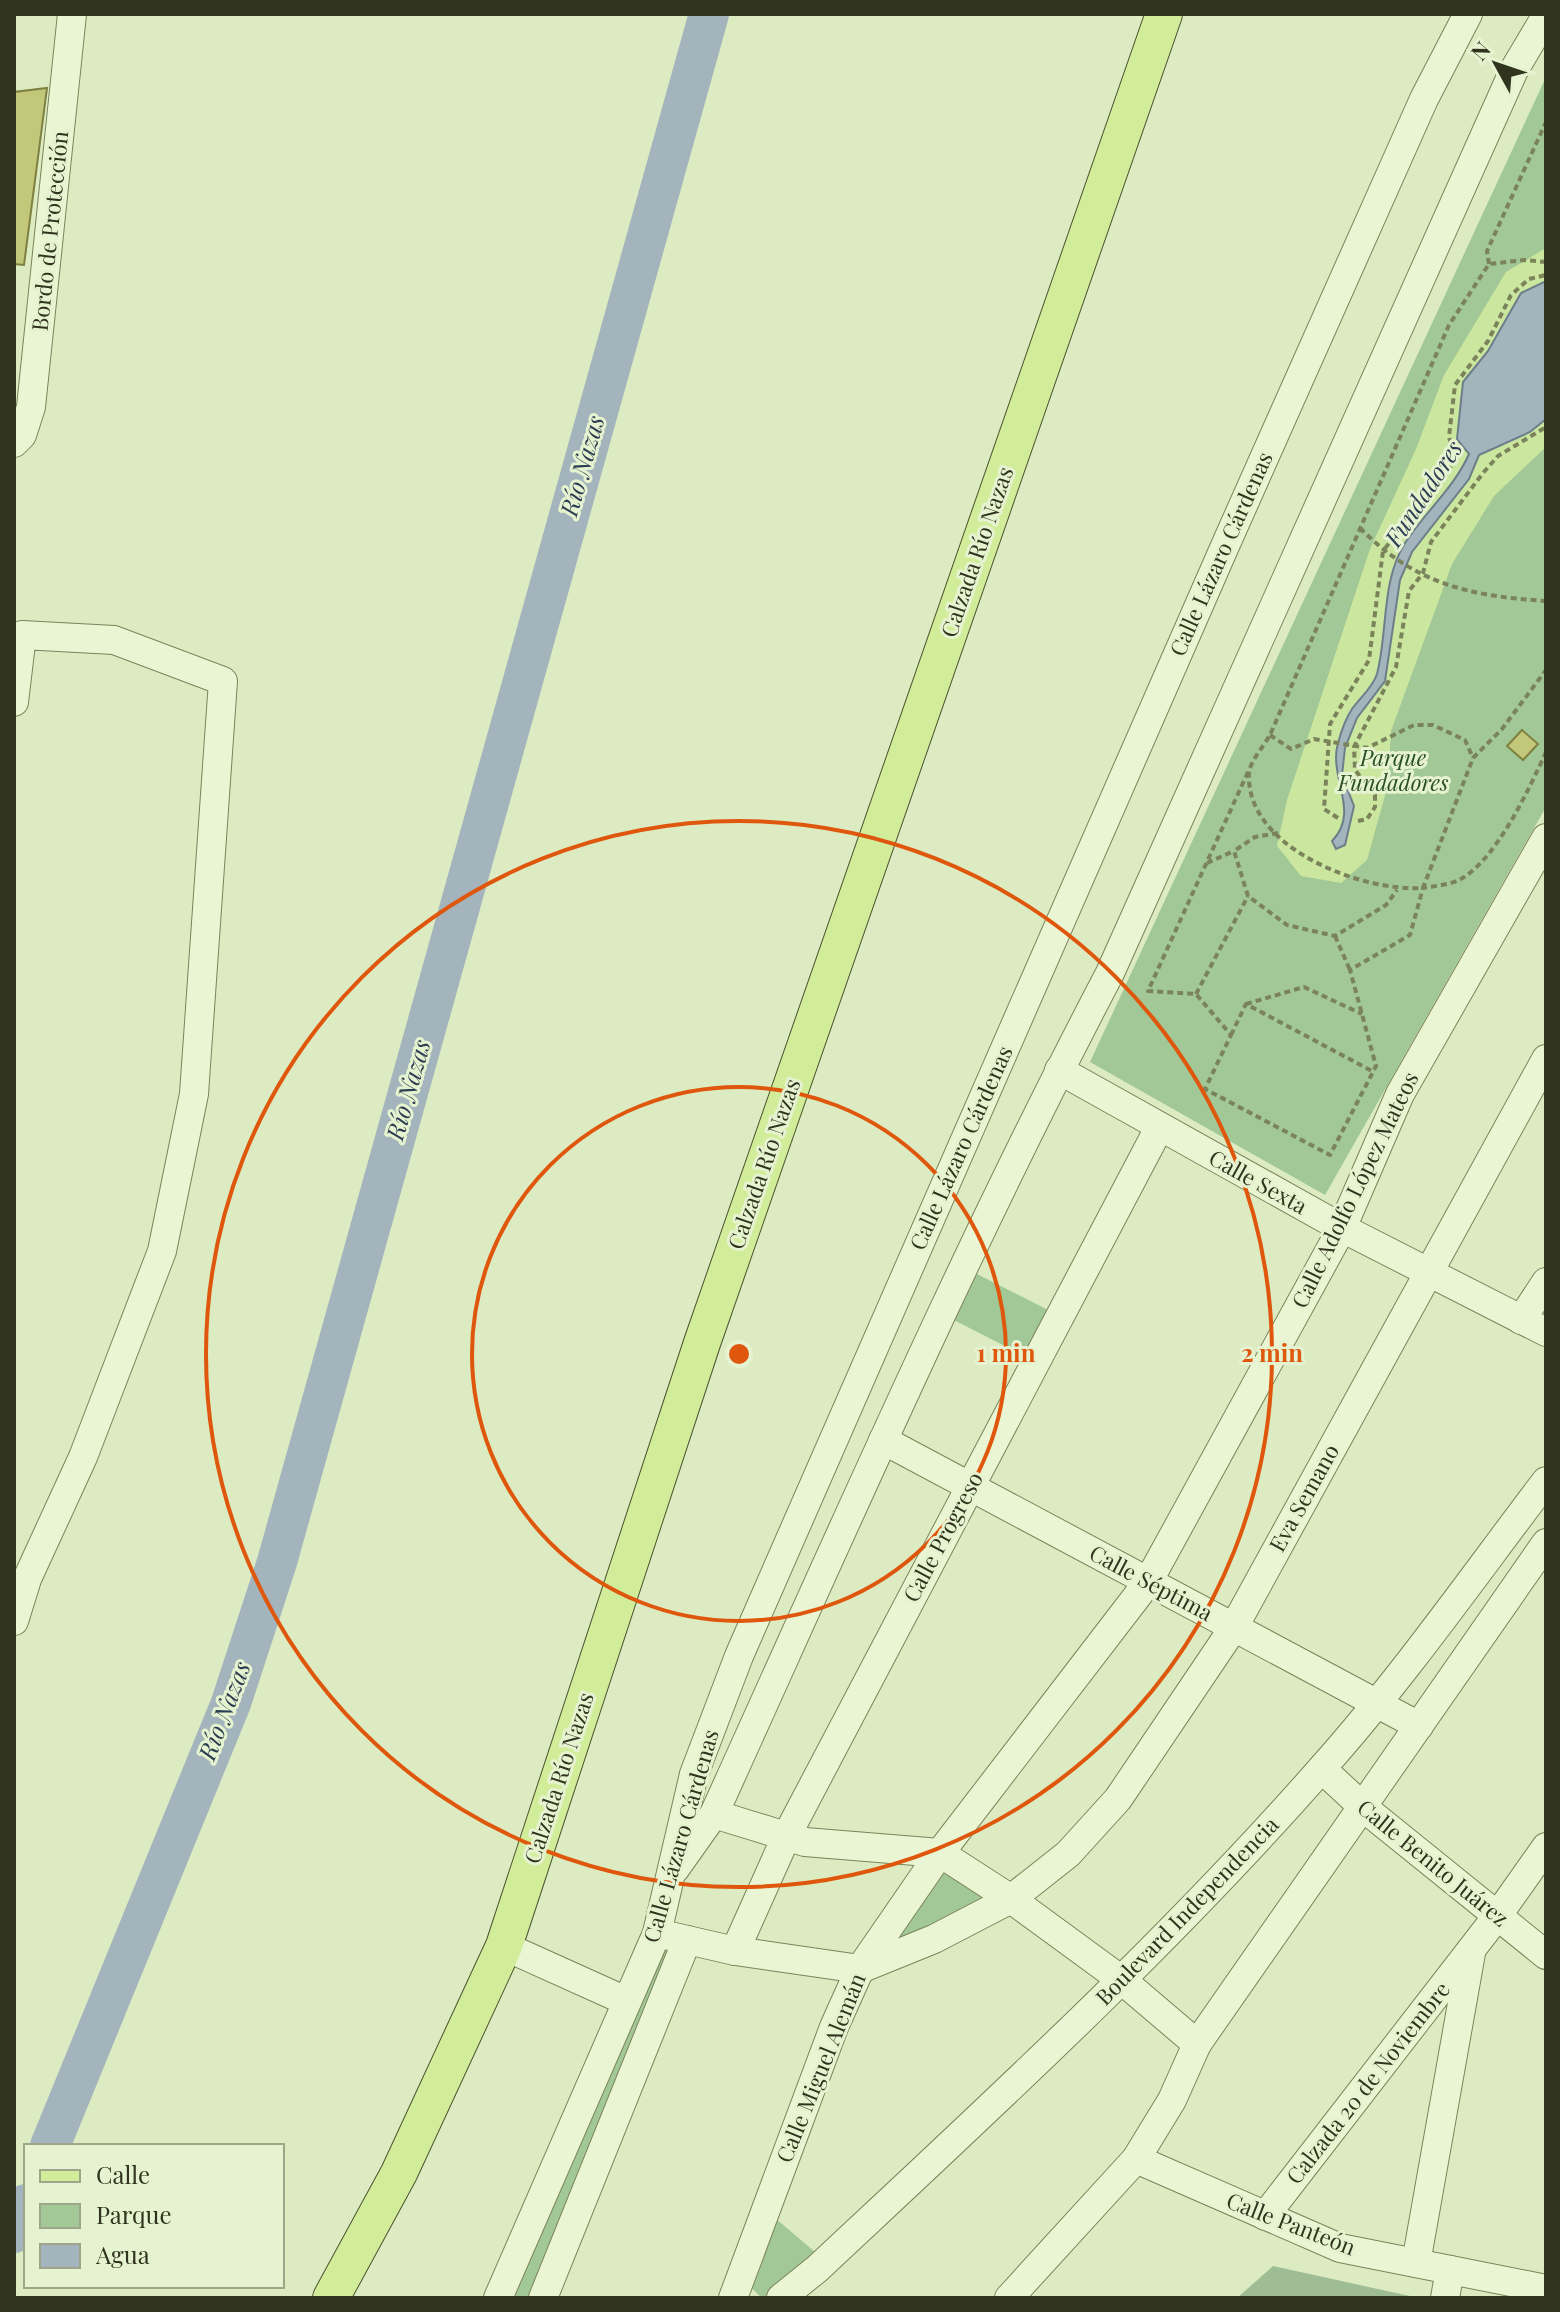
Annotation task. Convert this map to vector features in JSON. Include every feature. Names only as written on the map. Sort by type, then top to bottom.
[{"type":"main road","name":"Calzada Río Nazas","points":[[331,2298],[399,2173],[504,1946],[702,1343],[1164,14]]},
{"type":"street","name":"Bordo de Protección","points":[[14,443],[26,427],[31,407],[72,14]]},
{"type":"street","name":"Calle Lázaro Cárdenas","points":[[498,2298],[657,1933],[673,1873],[679,1827],[694,1774],[739,1656],[1237,517],[1424,99],[1468,14]]},
{"type":"street","points":[[673,1873],[714,1814],[883,1440],[1059,1070],[1110,973],[1514,70],[1546,16]]},
{"type":"street","points":[[14,702],[22,635],[114,640],[223,681],[194,1094],[162,1251],[83,1457],[20,1577],[14,1621]]},
{"type":"street","name":"Calle Adolfo López Mateos","points":[[940,1853],[1148,1582],[1342,1228],[1400,1094],[1538,872],[1546,838]]},
{"type":"street","name":"Eva Semano","points":[[860,1969],[934,1939],[1011,1899],[1068,1854],[1118,1799],[1234,1627],[1546,1059]]},
{"type":"street","name":"Calle Sexta","points":[[1059,1070],[1342,1228],[1534,1326]]},
{"type":"street","name":"Calle Progreso","points":[[735,1951],[786,1837],[1159,1128]]},
{"type":"street","points":[[1534,1326],[1546,1282]]},
{"type":"street","name":"Calle Séptima","points":[[883,1440],[1419,1726]]},
{"type":"street","name":"Boulevard Independencia","points":[[781,2298],[817,2269],[1123,1981],[1322,1769],[1375,1705],[1546,1481]]},
{"type":"street","points":[[1009,2298],[1136,2159],[1172,2100],[1197,2044],[1546,1543]]},
{"type":"street","name":"Calle Benito Juárez","points":[[1322,1769],[1364,1808],[1546,1955]]},
{"type":"street","points":[[714,1814],[786,1837],[838,1847],[940,1853],[1011,1899],[1123,1981],[1197,2044]]},
{"type":"street","name":"Calzada 20 de Noviembre","points":[[1265,2216],[1498,1915],[1546,1847]]},
{"type":"street","name":"Calle Miguel Alemán","points":[[733,2298],[834,2027],[860,1969],[940,1853]]},
{"type":"street","points":[[657,1933],[735,1951],[860,1969]]},
{"type":"street","points":[[543,2298],[687,1940]]},
{"type":"street","points":[[504,1946],[626,2001]]},
{"type":"street","name":"Calzada 20 de Noviembre","points":[[1416,2263],[1472,1949]]},
{"type":"street","name":"Calle Panteón","points":[[1136,2159],[1340,2248],[1546,2289]]},
{"type":"street","points":[[1445,2298],[1450,2270]]},
{"type":"path","points":[[1231,1035],[1196,994],[1148,991],[1249,770],[1270,735],[1449,325],[1489,264],[1487,251],[1546,122]]},
{"type":"path","points":[[1489,264],[1524,260],[1546,262]]},
{"type":"path","points":[[1338,818],[1324,809],[1330,724],[1369,660],[1383,551],[1415,509],[1438,488],[1455,459],[1449,437],[1455,385],[1488,341],[1511,295],[1529,279],[1546,275]]},
{"type":"path","points":[[1358,821],[1367,819],[1375,807],[1375,795],[1355,770],[1351,746],[1388,687],[1396,667],[1409,591],[1423,573],[1431,542],[1498,456],[1546,427]]},
{"type":"path","points":[[1360,528],[1383,551],[1437,584],[1460,591],[1546,601]]},
{"type":"path","points":[[1350,970],[1410,935],[1423,888],[1473,758],[1502,729],[1546,670]]},
{"type":"path","points":[[1270,735],[1291,749],[1314,739],[1367,748],[1414,725],[1433,725],[1465,740],[1473,758]]},
{"type":"path","points":[[1249,770],[1251,792],[1267,822],[1307,860],[1356,881],[1397,890],[1459,880],[1480,863],[1507,826],[1546,752]]},
{"type":"path","points":[[1207,863],[1255,837],[1278,833]]},
{"type":"path","points":[[1234,851],[1248,896],[1287,925],[1335,936],[1386,905],[1397,890]]},
{"type":"path","points":[[1196,994],[1248,896]]},
{"type":"path","points":[[1335,936],[1350,970],[1362,1014],[1376,1066],[1330,1155],[1205,1089],[1246,1004],[1304,987],[1362,1014]]},
{"type":"path","points":[[1246,1004],[1373,1072]]},
{"type":"green space","name":"Parque Fundadores","points":[[1546,77],[1546,807],[1325,1195],[1090,1062]]},
{"type":"green space","points":[[967,1269],[1056,1314],[1034,1361],[946,1316]]},
{"type":"green space","points":[[938,1866],[984,1899],[877,1954]]},
{"type":"green space","points":[[655,1942],[681,1948],[541,2298],[500,2298]]},
{"type":"green space","points":[[768,2212],[822,2258],[771,2298],[762,2298],[743,2280]]},
{"type":"sand","points":[[1546,248],[1546,447],[1494,496],[1452,564],[1391,731],[1388,785],[1367,860],[1341,883],[1301,876],[1277,846],[1287,800],[1370,549],[1416,449],[1444,375],[1506,272]]},
{"type":"shaded area","points":[[1273,2266],[1419,2298],[1237,2298]]},
{"type":"water","points":[[1546,281],[1546,419],[1530,432],[1479,455],[1469,479],[1412,552],[1400,580],[1385,681],[1357,718],[1345,748],[1342,775],[1354,806],[1345,845],[1336,849],[1332,841],[1344,818],[1337,769],[1338,743],[1350,713],[1377,674],[1388,590],[1397,558],[1469,454],[1457,439],[1463,382],[1488,351],[1521,293]]},
{"type":"building","points":[[47,88],[24,265],[14,264],[14,92]]},
{"type":"building","points":[[1522,730],[1538,744],[1523,760],[1507,746]]},
{"type":"waterway","name":"Río Nazas","points":[[51,2144],[231,1703],[277,1562],[709,14]]},
{"type":"waterway","name":"Río Nazas","points":[[14,2233],[24,2209]]},
{"type":"water label","name":"Fundadores","points":[[1424,494]]}]
